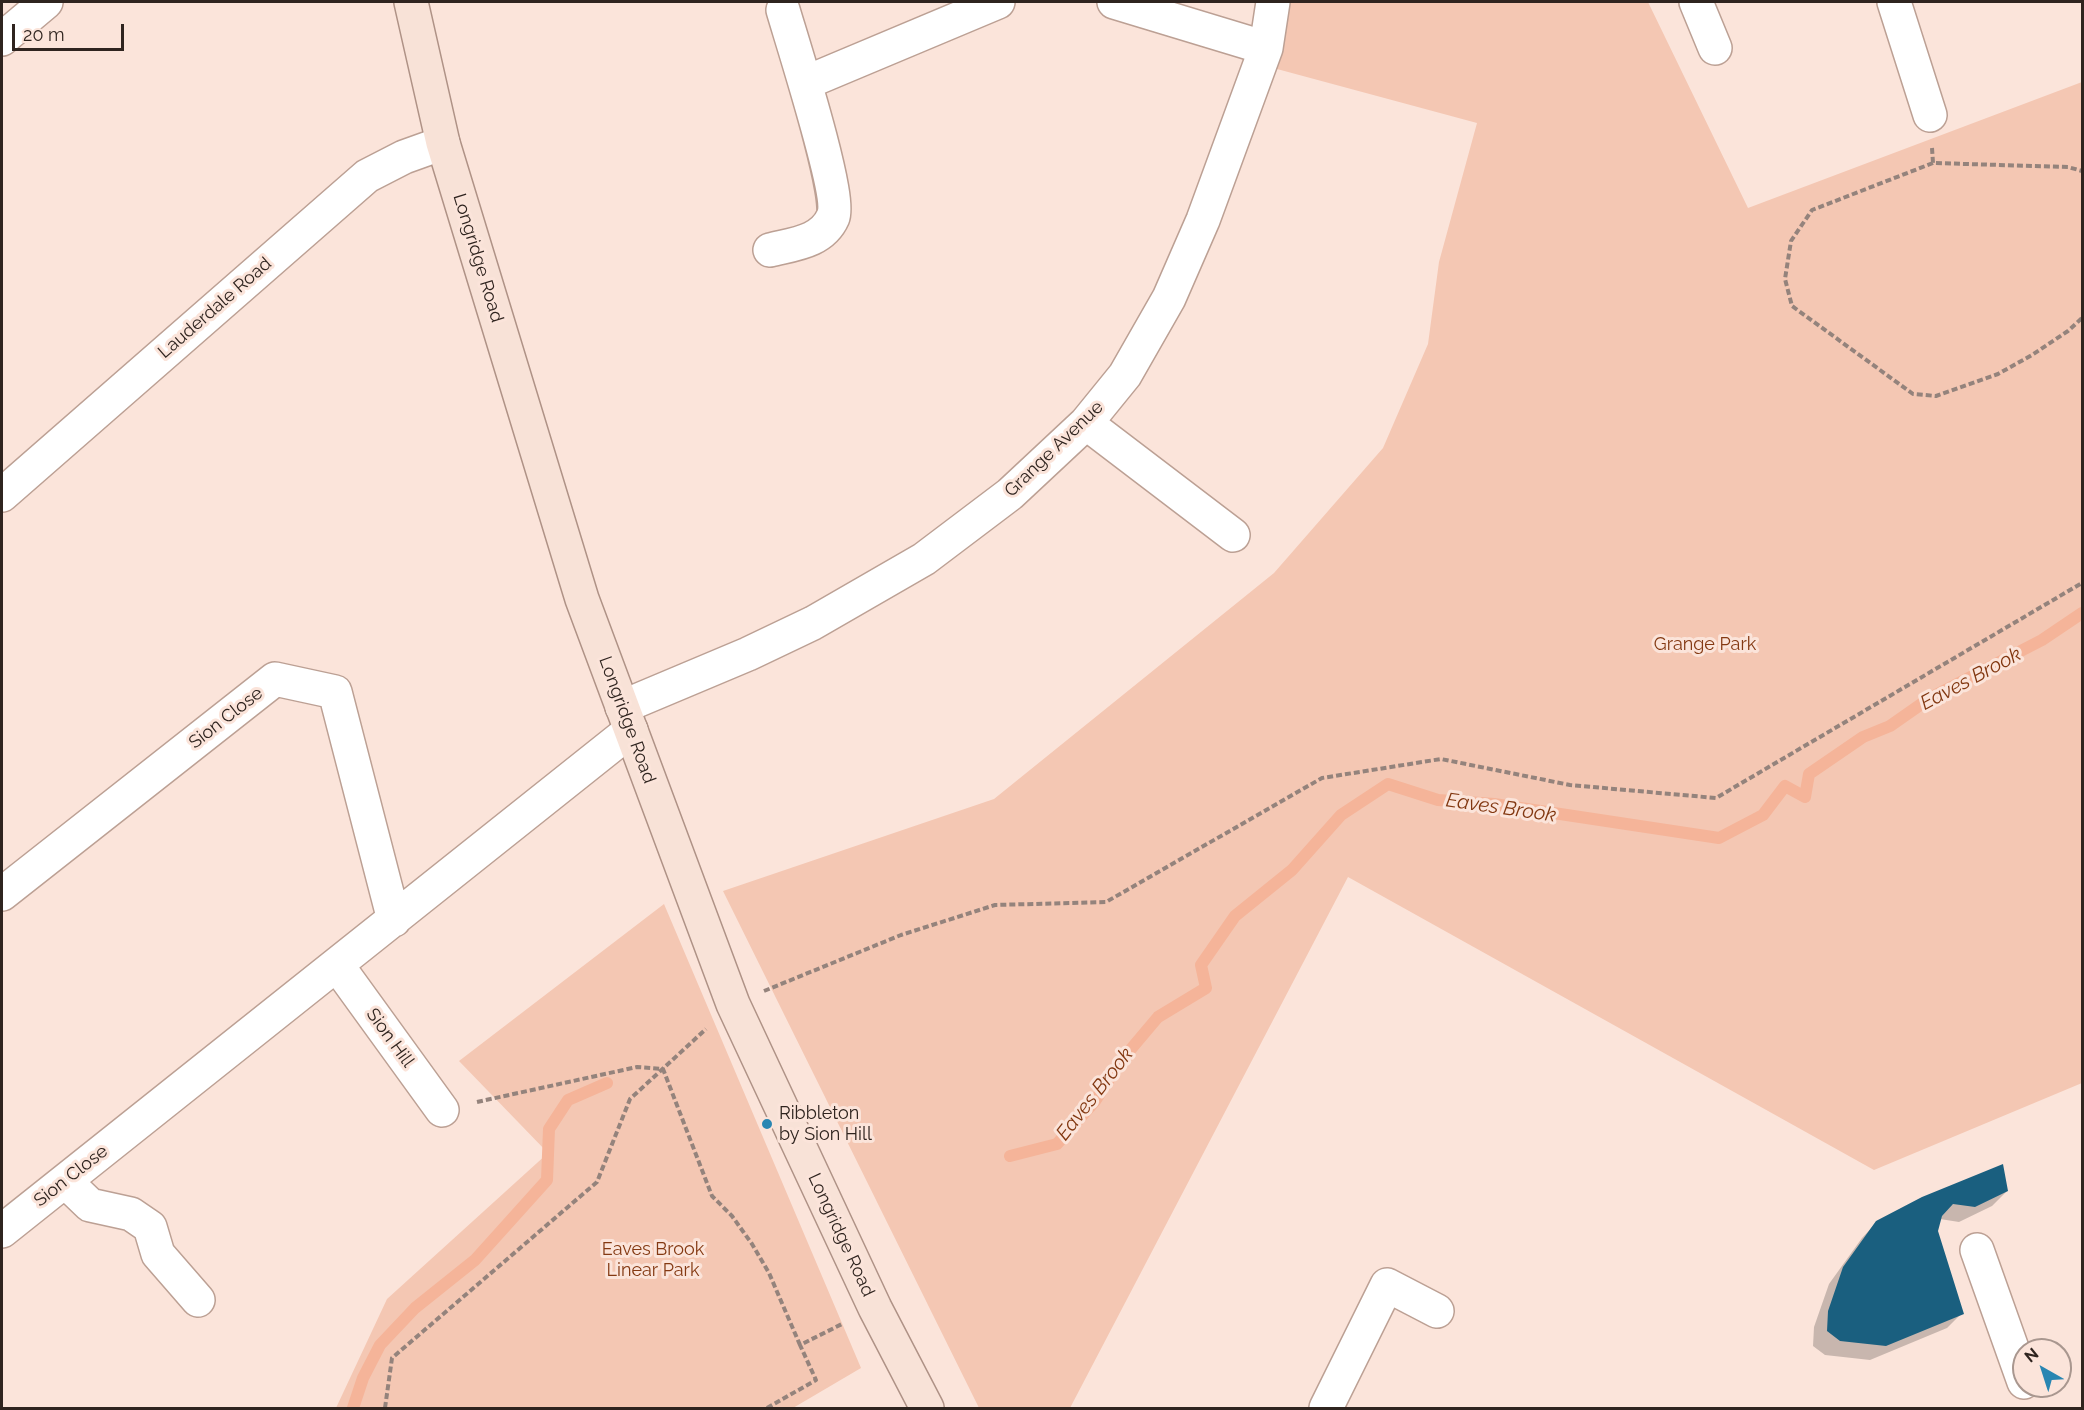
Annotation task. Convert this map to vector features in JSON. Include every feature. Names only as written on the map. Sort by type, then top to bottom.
[{"type":"main road","name":"Longridge Road","points":[[411,2],[443,143],[582,599],[733,1004],[875,1308],[927,1408]]},
{"type":"street","points":[[2,39],[46,2]]},
{"type":"street","points":[[805,83],[998,2]]},
{"type":"street","points":[[1114,2],[1266,48]]},
{"type":"street","name":"Grange Avenue","points":[[626,718],[748,654],[813,623],[924,559],[1010,494],[1086,423],[1125,375],[1169,298],[1203,220],[1266,48],[1273,2]]},
{"type":"street","points":[[1696,2],[1715,48]]},
{"type":"street","points":[[1894,2],[1930,115]]},
{"type":"street","points":[[770,250],[810,240],[824,230],[834,215],[833,189],[783,10]]},
{"type":"street","name":"Lauderdale Road","points":[[2,495],[367,176],[404,157],[443,143]]},
{"type":"street","points":[[1086,423],[1233,535]]},
{"type":"street","name":"Sion Close","points":[[2,894],[275,679],[335,692],[394,920]]},
{"type":"street","name":"Sion Close","points":[[2,1231],[394,920],[626,718]]},
{"type":"street","name":"Sion Hill","points":[[337,965],[442,1110]]},
{"type":"street","points":[[65,1181],[90,1205],[131,1214],[150,1227],[158,1254],[198,1300]]},
{"type":"street","points":[[1977,1250],[2012,1348]]},
{"type":"street","points":[[1326,1408],[1387,1285],[1437,1311]]},
{"type":"path","points":[[1930,115],[1933,163]]},
{"type":"path","points":[[2082,171],[2068,167],[1933,163],[1812,210],[1791,241],[1785,279],[1792,306],[1913,394],[1936,396],[1998,374],[2032,355],[2082,318]]},
{"type":"path","points":[[386,1408],[392,1358],[597,1182],[630,1099],[733,1004],[901,935],[995,904],[1106,902],[1322,778],[1441,759],[1570,785],[1716,798],[2082,583]]},
{"type":"path","points":[[442,1110],[638,1067],[663,1069]]},
{"type":"path","points":[[663,1069],[712,1196],[732,1216],[769,1273],[816,1380],[767,1408]]},
{"type":"path","points":[[800,1345],[875,1308]]},
{"type":"green space","name":"Grange Park","points":[[1287,2],[1648,2],[1748,208],[2082,82],[2082,1083],[1874,1170],[1348,877],[1070,1408],[979,1408],[723,891],[994,799],[1274,573],[1383,448],[1428,344],[1439,262],[1477,123],[1277,69]]},
{"type":"green space","name":"Eaves Brook Linear Park","points":[[664,904],[861,1368],[793,1408],[336,1408],[387,1299],[548,1153],[459,1061]]},
{"type":"building","points":[[2003,1164],[2008,1191],[1975,1207],[1953,1204],[1942,1216],[1938,1231],[1964,1314],[1886,1346],[1840,1341],[1827,1331],[1828,1311],[1843,1267],[1876,1221],[1922,1197]]},
{"type":"waterway","name":"Eaves Brook","points":[[1010,1156],[1057,1144],[1095,1101],[1120,1062],[1158,1017],[1206,988],[1201,965],[1235,916],[1292,870],[1341,815],[1388,784],[1438,800],[1494,804],[1719,838],[1763,815],[1785,786],[1805,797],[1809,774],[1863,737],[1890,726],[1930,698],[2042,640],[2082,613]]},
{"type":"waterway","points":[[353,1408],[363,1378],[380,1345],[415,1308],[475,1260],[547,1180],[549,1129],[568,1100],[607,1083]]},
{"type":"place","name":"Ribbleton by Sion Hill","points":[[767,1124]]}]
